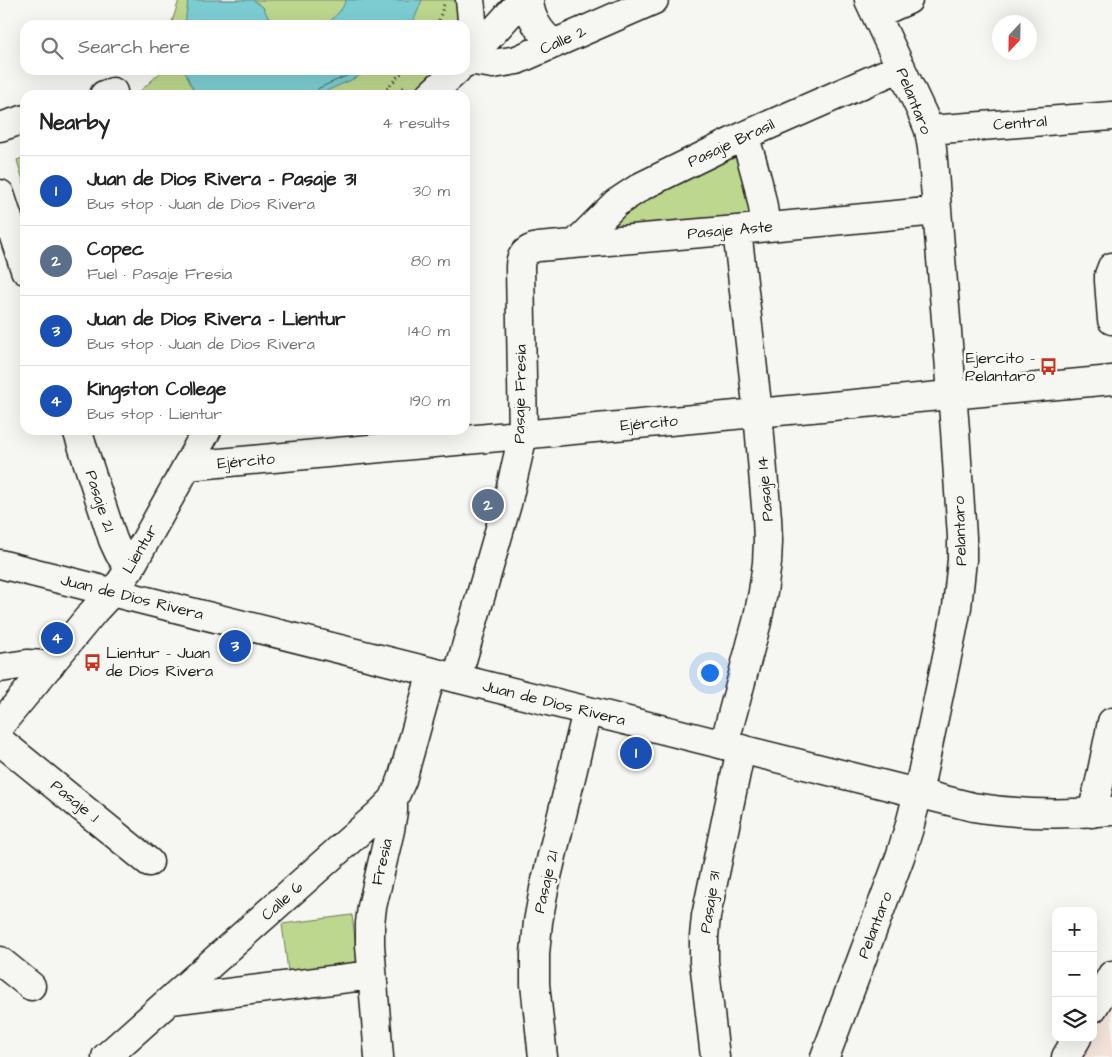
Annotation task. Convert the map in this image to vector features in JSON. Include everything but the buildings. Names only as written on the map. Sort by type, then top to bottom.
[{"type":"street","points":[[470,0],[473,21],[473,32],[470,42]]},
{"type":"street","points":[[470,56],[522,0]]},
{"type":"street","points":[[529,0],[533,18],[546,38],[554,44]]},
{"type":"street","name":"Calle 2","points":[[470,64],[493,64],[517,60],[654,0]]},
{"type":"street","points":[[872,7],[908,0]]},
{"type":"street","name":"Pelantaro","points":[[825,1057],[900,857],[909,828],[957,607],[962,538],[932,148],[923,115],[872,7]]},
{"type":"street","name":"Pasaje Brasil","points":[[576,243],[616,203],[642,186],[744,136],[901,67]]},
{"type":"street","points":[[435,90],[451,75]]},
{"type":"street","name":"Central","points":[[928,130],[1112,116]]},
{"type":"street","points":[[0,127],[20,121]]},
{"type":"street","points":[[744,136],[754,162],[761,190],[766,227]]},
{"type":"street","points":[[0,194],[20,255]]},
{"type":"street","name":"Pasaje Aste","points":[[525,252],[533,248],[576,243],[737,230],[937,210]]},
{"type":"street","name":"Pasaje 14","points":[[733,747],[763,592],[768,541],[768,518],[758,413],[737,230]]},
{"type":"street","name":"Pasaje Fresia","points":[[444,675],[507,504],[523,435],[520,262],[525,252]]},
{"type":"street","points":[[1112,267],[1109,281],[1112,320]]},
{"type":"street","name":"Ejército","points":[[187,466],[1112,380]]},
{"type":"street","name":"Pasaje 21","points":[[79,435],[113,540],[130,569]]},
{"type":"street","name":"Lientur","points":[[0,725],[121,582],[205,435]]},
{"type":"street","name":"Juan de Dios Rivera","points":[[0,564],[973,807],[1000,812],[1044,814],[1102,812]]},
{"type":"street","points":[[0,668],[27,664],[50,665]]},
{"type":"street","name":"Fresia","points":[[379,1057],[370,923],[390,830],[393,800],[444,675]]},
{"type":"street","name":"Pasaje 21","points":[[543,1057],[535,984],[538,922],[544,889],[587,711]]},
{"type":"street","points":[[1102,812],[1100,781],[1112,722]]},
{"type":"street","name":"Pasaje .1","points":[[0,741],[150,862]]},
{"type":"street","name":"Pasaje 31","points":[[715,1057],[704,961],[706,916],[733,747]]},
{"type":"street","name":"Calle 6","points":[[106,1057],[393,800]]},
{"type":"street","points":[[0,960],[31,986]]},
{"type":"street","points":[[170,1000],[372,975]]},
{"type":"street","points":[[1097,1001],[1112,975]]},
{"type":"street","points":[[1066,1057],[1075,1042]]},
{"type":"path","points":[[439,20],[445,0]]},
{"type":"path","points":[[387,90],[399,75]]},
{"type":"shaded area","points":[[1112,999],[1112,1057],[1080,1057],[1088,1042],[1097,1042],[1097,1026]]},
{"type":"green space","points":[[179,0],[460,0],[462,20],[173,20]]},
{"type":"green space","points":[[158,75],[429,75],[414,90],[141,90]]},
{"type":"green space","points":[[730,154],[739,161],[756,210],[748,221],[603,234],[618,211]]},
{"type":"green space","points":[[20,159],[20,170],[17,160]]},
{"type":"green space","points":[[352,915],[358,963],[288,971],[282,924]]},
{"type":"water","points":[[188,0],[253,0],[263,7],[270,20],[186,20]]},
{"type":"water","points":[[346,0],[422,0],[414,20],[330,20],[342,8]]},
{"type":"water","points":[[186,75],[361,75],[328,90],[194,90]]},
{"type":"place","name":"Ejercito - Pelantaro","points":[[1049,367]]},
{"type":"place","name":"Copec","points":[[488,505]]},
{"type":"place","name":"Kingston College","points":[[57,638]]},
{"type":"place","name":"Juan de Dios Rivera - Lientur","points":[[235,646]]},
{"type":"place","name":"Lientur - Juan de Dios Rivera","points":[[92,662]]},
{"type":"place","name":"Juan de Dios Rivera - Pasaje 31","points":[[636,753]]}]
